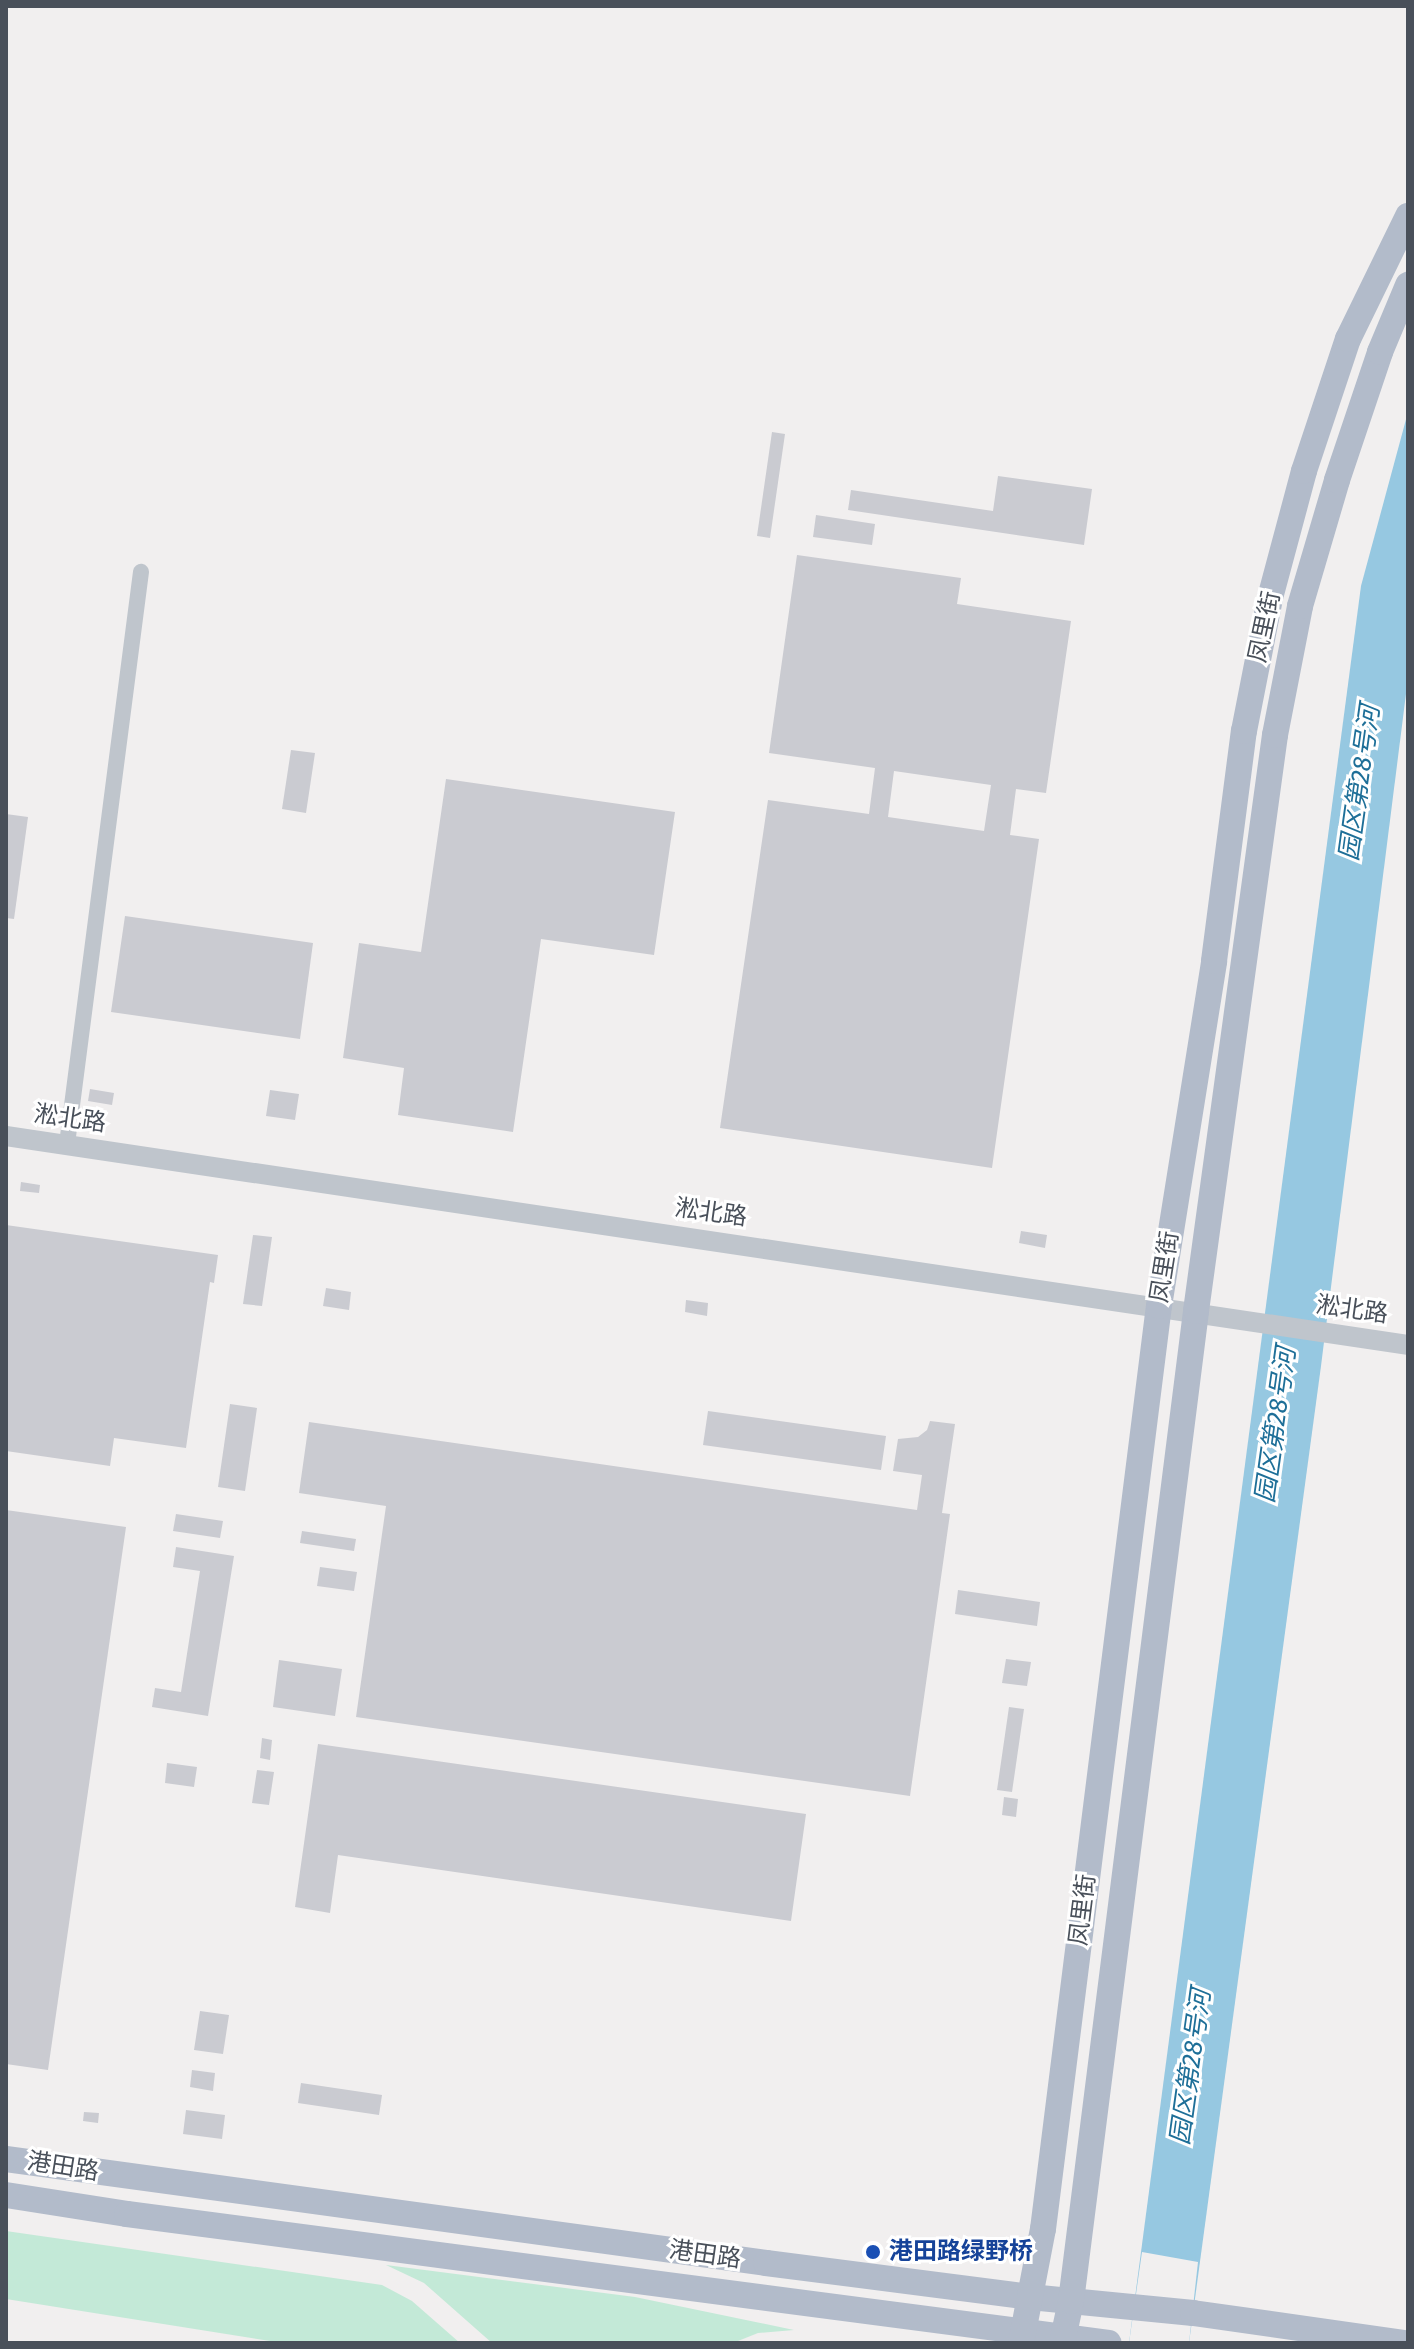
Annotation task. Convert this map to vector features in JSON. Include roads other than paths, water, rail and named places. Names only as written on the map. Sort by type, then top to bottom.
[{"type":"main road","name":"凤里街","points":[[1022,2338],[1043,2229],[1159,1306],[1214,961],[1244,731],[1270,598],[1304,471],[1348,339],[1408,216]]},
{"type":"main road","name":"凤里街","points":[[1062,2341],[1071,2301],[1196,1311],[1275,735],[1300,606],[1337,480],[1402,310],[1408,285]]},
{"type":"main road","name":"港田路","points":[[6,2159],[1030,2297],[1193,2313],[1405,2343]]},
{"type":"main road","name":"港田路","points":[[6,2195],[1022,2338],[1109,2343]]},
{"type":"street","points":[[1368,298],[1402,310]]},
{"type":"street","points":[[67,1144],[141,572]]},
{"type":"street","name":"淞北路","points":[[6,1136],[1408,1345]]},
{"type":"water","name":"园区第28号河","points":[[1408,412],[1408,678],[1321,1366],[1189,2343],[1129,2343],[1361,586]]},
{"type":"place","name":"港田路绿野桥","points":[[873,2252]]}]
